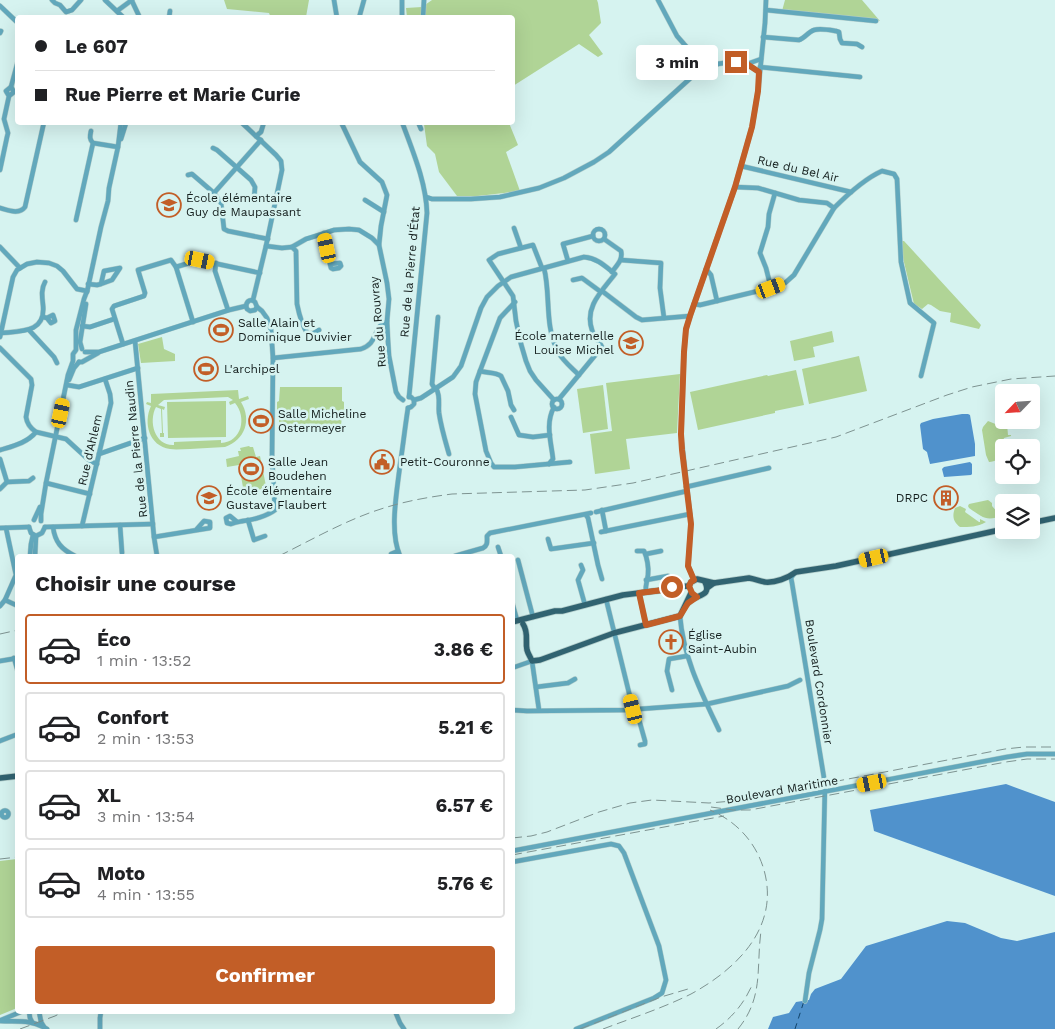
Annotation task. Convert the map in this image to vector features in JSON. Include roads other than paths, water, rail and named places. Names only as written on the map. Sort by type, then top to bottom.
[{"type":"main road","points":[[1040,521],[1055,518]]},
{"type":"main road","points":[[706,585],[749,578],[770,582],[776,581],[793,575],[796,572],[836,566],[995,531]]},
{"type":"main road","points":[[689,586],[694,580],[701,579],[706,585],[706,592],[703,595],[694,595]]},
{"type":"main road","points":[[515,621],[639,593],[689,586]]},
{"type":"main road","points":[[689,586],[694,595]]},
{"type":"main road","points":[[515,621],[523,624],[527,631],[527,650],[532,662],[614,633],[680,616],[694,595]]},
{"type":"main road","points":[[523,624],[533,617]]},
{"type":"main road","points":[[0,778],[15,776]]},
{"type":"street","points":[[52,0],[66,12],[72,10],[80,0]]},
{"type":"street","points":[[105,0],[122,15]]},
{"type":"street","points":[[118,11],[132,0],[139,15]]},
{"type":"street","points":[[334,0],[336,15]]},
{"type":"street","points":[[360,15],[364,0]]},
{"type":"street","points":[[402,0],[402,15]]},
{"type":"street","points":[[423,15],[424,0]]},
{"type":"street","points":[[658,0],[678,36],[706,68]]},
{"type":"street","points":[[694,580],[688,566],[690,514],[681,444],[680,417],[686,329],[735,187],[752,127],[764,37],[766,0]]},
{"type":"street","points":[[0,6],[15,21]]},
{"type":"street","points":[[766,10],[876,21]]},
{"type":"street","points":[[169,15],[170,11]]},
{"type":"street","points":[[764,37],[799,40],[816,30],[836,31],[839,32],[842,43],[857,44],[862,47]]},
{"type":"street","points":[[747,64],[761,59]]},
{"type":"street","points":[[426,197],[460,200],[500,197],[539,188],[564,178],[609,152],[695,74],[711,65],[736,62],[747,64],[760,70],[860,77]]},
{"type":"street","points":[[6,91],[11,87],[15,72]]},
{"type":"street","points":[[11,87],[15,92]]},
{"type":"street","points":[[0,89],[6,91],[9,96],[4,120],[8,137],[0,170]]},
{"type":"street","points":[[9,96],[15,93]]},
{"type":"street","points":[[0,208],[17,212],[24,209],[43,125]]},
{"type":"street","points":[[85,359],[80,342],[88,284],[124,125]]},
{"type":"street","points":[[236,521],[248,520],[272,513],[275,510],[272,458],[273,358],[271,330],[270,324],[253,300],[282,170],[281,161],[276,155],[244,125]]},
{"type":"street","points":[[256,136],[261,132],[263,125]]},
{"type":"street","points":[[342,125],[360,162],[382,182],[387,195],[379,245]]},
{"type":"street","name":"Rue de la Pierre d'État","points":[[403,125],[422,178],[427,213],[409,397]]},
{"type":"street","points":[[419,125],[421,129]]},
{"type":"street","points":[[76,220],[93,143],[90,138],[91,131]]},
{"type":"street","points":[[214,193],[261,140]]},
{"type":"street","points":[[93,143],[118,147]]},
{"type":"street","points":[[212,148],[217,150],[253,183],[255,187],[254,200]]},
{"type":"street","name":"Rue du Bel Air","points":[[741,166],[851,192]]},
{"type":"street","points":[[694,304],[700,305],[785,283],[794,275],[834,208],[873,174],[882,171],[894,174],[897,178],[901,262],[910,302],[934,322],[921,376]]},
{"type":"street","points":[[188,175],[192,174],[214,193],[221,203],[224,229],[268,239]]},
{"type":"street","points":[[735,187],[758,188],[799,200],[826,203],[834,208]]},
{"type":"street","points":[[771,288],[760,253],[775,193]]},
{"type":"street","points":[[365,200],[384,212]]},
{"type":"street","points":[[514,228],[521,248]]},
{"type":"street","points":[[266,246],[282,248],[292,246],[306,239],[334,230],[349,229],[359,230],[379,245]]},
{"type":"street","points":[[568,261],[563,244],[593,236],[595,231],[600,230],[605,233],[604,239]]},
{"type":"street","points":[[324,233],[330,264]]},
{"type":"street","points":[[593,236],[597,241],[604,239]]},
{"type":"street","points":[[604,239],[621,251],[621,260],[612,272]]},
{"type":"street","points":[[554,407],[559,408],[562,405],[561,402],[556,400],[536,380],[526,361],[516,322],[513,296],[488,260],[498,254],[533,244],[548,281],[547,289],[552,337],[559,354],[579,375]]},
{"type":"street","name":"Rue du Rouvray","points":[[379,245],[389,299],[387,321],[389,356],[396,392],[404,400]]},
{"type":"street","points":[[292,246],[296,251],[297,304],[299,312],[308,334],[319,330]]},
{"type":"street","points":[[0,247],[20,268]]},
{"type":"street","points":[[408,408],[404,405],[406,397],[411,397],[414,400],[421,398],[453,377],[461,366],[481,308],[498,286],[511,277],[584,257],[592,258],[615,274],[590,311],[592,330],[602,347],[552,403],[554,407],[549,420],[553,459],[550,464]]},
{"type":"street","points":[[123,344],[112,309],[114,306],[144,296],[138,270],[170,260],[176,267],[193,322]]},
{"type":"street","points":[[176,267],[200,260],[260,273]]},
{"type":"street","points":[[621,260],[661,263],[660,288],[664,318]]},
{"type":"street","points":[[45,282],[42,288],[45,317],[29,330],[0,335],[13,277],[20,268],[27,264],[37,262],[57,266],[77,289],[87,291]]},
{"type":"street","points":[[216,263],[215,271],[228,310]]},
{"type":"street","points":[[706,269],[711,275],[717,301]]},
{"type":"street","points":[[573,280],[582,278],[636,318],[642,320],[690,316]]},
{"type":"street","points":[[88,284],[101,284]]},
{"type":"street","points":[[45,527],[41,521],[46,483],[68,375],[74,358],[73,354],[76,350],[76,330],[87,291]]},
{"type":"street","points":[[246,306],[248,301],[253,300]]},
{"type":"street","points":[[515,302],[500,318],[476,382],[475,394],[486,451],[494,467],[499,468],[570,462]]},
{"type":"street","points":[[67,385],[74,368],[79,362],[99,352],[228,310],[246,306]]},
{"type":"street","points":[[246,306],[250,311],[257,307]]},
{"type":"street","points":[[438,316],[432,384],[439,392],[438,410],[449,454]]},
{"type":"street","points":[[82,326],[90,327],[114,319]]},
{"type":"street","points":[[273,358],[362,349],[372,343],[380,325],[387,321]]},
{"type":"street","points":[[29,330],[54,357],[57,363]]},
{"type":"street","name":"Rue de la Pierre Naudin","points":[[135,340],[157,554]]},
{"type":"street","points":[[0,348],[31,379],[32,385],[26,417],[29,426],[36,432],[66,439],[90,461],[97,464]]},
{"type":"street","points":[[76,350],[99,352]]},
{"type":"street","points":[[74,358],[79,362]]},
{"type":"street","points":[[67,385],[79,387],[138,368]]},
{"type":"street","points":[[480,371],[501,376],[514,410]]},
{"type":"street","name":"Rue d'Ahlem","points":[[82,526],[111,399],[105,379]]},
{"type":"street","points":[[408,408],[414,404],[414,400]]},
{"type":"street","points":[[399,554],[394,537],[397,493],[408,408]]},
{"type":"street","points":[[511,417],[519,435],[533,437],[550,435]]},
{"type":"street","points":[[0,450],[29,439],[36,432]]},
{"type":"street","points":[[99,454],[145,438]]},
{"type":"street","points":[[0,459],[6,482]]},
{"type":"street","points":[[462,554],[486,546],[486,536],[490,533],[591,513],[768,468]]},
{"type":"street","points":[[0,489],[6,482],[29,481],[33,478]]},
{"type":"street","points":[[46,483],[90,494]]},
{"type":"street","points":[[44,496],[34,520],[30,523],[30,533],[35,535],[42,533],[45,527]]},
{"type":"street","points":[[602,510],[598,533],[594,543],[602,579]]},
{"type":"street","points":[[591,513],[588,518],[598,533]]},
{"type":"street","points":[[598,533],[690,514]]},
{"type":"street","points":[[34,520],[41,521]]},
{"type":"street","points":[[248,520],[254,540],[265,536]]},
{"type":"street","points":[[45,527],[153,524]]},
{"type":"street","points":[[120,525],[122,553]]},
{"type":"street","points":[[53,526],[56,540],[72,554]]},
{"type":"street","points":[[0,528],[29,527]]},
{"type":"street","points":[[6,528],[15,570]]},
{"type":"street","points":[[154,537],[210,528]]},
{"type":"street","points":[[30,554],[31,544],[35,535]]},
{"type":"street","points":[[35,535],[35,554]]},
{"type":"street","points":[[548,538],[551,549],[594,543]]},
{"type":"street","points":[[498,547],[500,554]]},
{"type":"street","points":[[392,554],[398,551]]},
{"type":"street","points":[[637,551],[644,551],[646,554],[661,551]]},
{"type":"street","points":[[646,554],[648,574],[645,584],[646,592]]},
{"type":"street","points":[[518,560],[533,617]]},
{"type":"street","points":[[581,565],[582,570],[578,580],[585,605]]},
{"type":"street","name":"Boulevard Cordonnier","points":[[793,575],[791,578],[825,792],[822,919],[809,973],[805,1001]]},
{"type":"street","points":[[646,580],[668,576]]},
{"type":"street","points":[[0,606],[5,600],[15,577]]},
{"type":"street","points":[[639,593],[646,625]]},
{"type":"street","points":[[5,600],[15,605]]},
{"type":"street","points":[[606,600],[634,709],[646,741],[640,745]]},
{"type":"street","points":[[680,616],[687,656],[706,704],[719,730]]},
{"type":"street","points":[[672,690],[667,671],[669,659],[687,656]]},
{"type":"street","points":[[0,661],[15,658]]},
{"type":"street","points":[[515,667],[532,662],[539,710]]},
{"type":"street","points":[[536,687],[568,683],[575,678]]},
{"type":"street","points":[[515,710],[634,709],[706,704],[788,686],[800,680]]},
{"type":"street","points":[[0,741],[15,735]]},
{"type":"street","name":"Boulevard Maritime","points":[[515,850],[1007,757],[1027,754],[1055,754]]},
{"type":"street","points":[[515,861],[611,844],[619,846],[624,853],[659,946],[666,980],[662,992],[654,998],[576,1029]]},
{"type":"street","points":[[0,1021],[16,1014]]},
{"type":"street","points":[[29,1014],[32,1022]]},
{"type":"street","points":[[39,1014],[45,1028]]},
{"type":"street","points":[[100,1029],[101,1014]]},
{"type":"street","points":[[396,1014],[404,1029]]},
{"type":"street","points":[[0,1021],[17,1020],[32,1022],[45,1028]]},
{"type":"water","points":[[962,414],[970,415],[975,456],[930,464],[927,452],[923,449],[921,423]]},
{"type":"water","points":[[970,462],[972,464],[971,475],[944,477],[942,469],[944,467]]},
{"type":"water","points":[[1006,784],[1055,802],[1055,896],[874,831],[870,810]]},
{"type":"water","points":[[947,921],[965,923],[1001,938],[1017,941],[1055,932],[1055,1029],[768,1029],[773,1017],[789,1013],[796,1002],[809,1000],[815,989],[841,979],[866,946]]},
{"type":"railway","points":[[283,554],[357,518],[409,501],[452,494],[585,490],[633,483],[836,437],[972,387],[1011,379],[1055,376]]},
{"type":"railway","points":[[0,634],[15,631]]},
{"type":"railway","points":[[515,838],[547,832],[599,812],[630,803],[652,800],[709,803],[733,801],[1005,749],[1055,747]]},
{"type":"railway","points":[[711,807],[750,810],[1006,762],[1027,759],[1055,759]]},
{"type":"railway","points":[[603,1029],[670,1004],[708,984],[739,959],[751,944],[760,928],[766,910],[767,891],[764,870],[756,850],[736,826],[710,810]]},
{"type":"railway","points":[[515,854],[724,816]]},
{"type":"railway","points":[[0,859],[15,857]]},
{"type":"railway","points":[[738,1029],[752,1005],[755,994],[761,931]]},
{"type":"railway","points":[[716,1029],[738,1009],[753,983]]},
{"type":"railway","points":[[580,1029],[661,997],[688,989]]},
{"type":"railway","points":[[20,1029],[59,1014]]},
{"type":"place","name":"École élémentaire Guy de Maupassant","points":[[169,205]]},
{"type":"place","name":"Salle Alain et Dominique Duvivier","points":[[221,330]]},
{"type":"place","name":"École maternelle Louise Michel","points":[[631,343]]},
{"type":"place","name":"L'archipel","points":[[206,369]]},
{"type":"place","name":"Salle Micheline Ostermeyer","points":[[261,421]]},
{"type":"place","name":"Petit-Couronne","points":[[382,462]]},
{"type":"place","name":"Salle Jean Boudehen","points":[[251,469]]},
{"type":"place","name":"École élémentaire Gustave Flaubert","points":[[209,498]]},
{"type":"place","name":"DRPC","points":[[946,498]]},
{"type":"place","name":"Église Saint-Aubin","points":[[671,642]]}]
